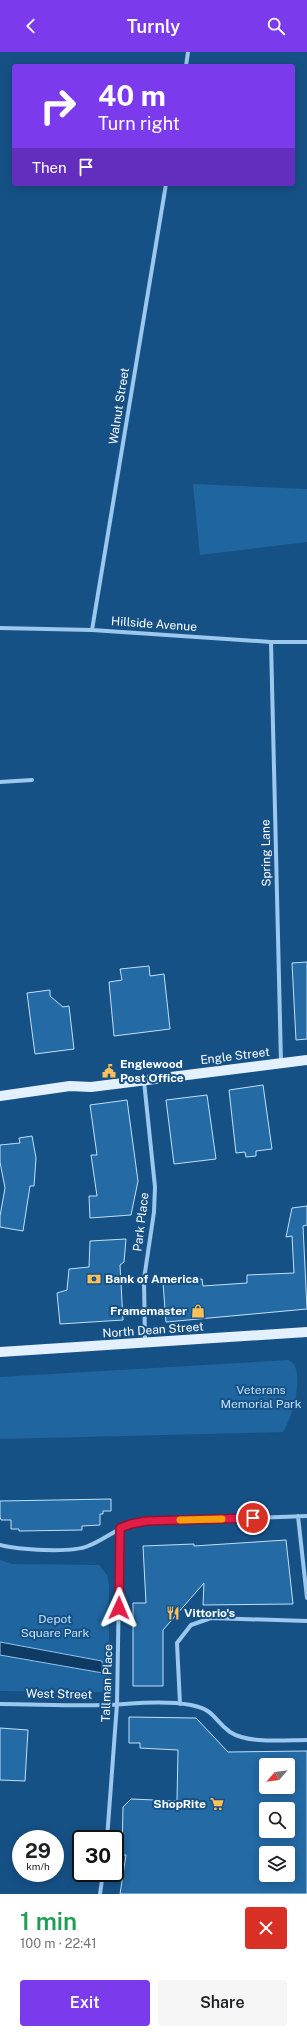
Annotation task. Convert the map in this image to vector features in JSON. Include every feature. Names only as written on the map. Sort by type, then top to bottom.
[{"type":"main road","name":"Engle Street","points":[[0,1096],[70,1086],[91,1087],[307,1060]]},
{"type":"main road","name":"North Dean Street","points":[[0,1352],[145,1344],[307,1332]]},
{"type":"street","points":[[186,64],[188,52]]},
{"type":"street","name":"Walnut Street","points":[[92,630],[166,186]]},
{"type":"street","name":"Hillside Avenue","points":[[0,628],[92,630],[271,642],[307,642]]},
{"type":"street","name":"Spring Lane","points":[[271,642],[281,1063]]},
{"type":"street","points":[[0,782],[32,780]]},
{"type":"street","name":"Park Place","points":[[144,1080],[155,1187],[154,1212],[144,1279],[145,1344]]},
{"type":"street","points":[[298,1516],[307,1598]]},
{"type":"street","points":[[0,1545],[28,1550],[83,1548],[120,1528],[146,1521],[307,1516]]},
{"type":"street","name":"Tallman Place","points":[[108,1830],[117,1704],[120,1528]]},
{"type":"street","points":[[180,1704],[178,1643],[191,1624],[211,1618],[307,1620]]},
{"type":"street","name":"West Street","points":[[0,1704],[180,1704],[204,1709],[214,1715],[229,1731],[244,1738],[307,1740]]},
{"type":"street","points":[[100,1894],[101,1882]]},
{"type":"green space","points":[[193,484],[307,489],[307,542],[200,555]]},
{"type":"green space","name":"Veterans Memorial Park","points":[[288,1360],[294,1364],[297,1372],[297,1381],[291,1415],[283,1432],[0,1439],[0,1377]]},
{"type":"green space","name":"Depot Square Park","points":[[0,1560],[13,1564],[99,1565],[107,1575],[109,1585],[109,1686],[102,1692],[0,1691]]},
{"type":"shaded area","points":[[0,1642],[102,1661],[103,1673],[0,1655]]},
{"type":"building","points":[[307,962],[307,1039],[296,1040],[292,963]]},
{"type":"building","points":[[149,966],[150,976],[164,974],[170,1029],[114,1036],[109,982],[122,980],[120,969]]},
{"type":"building","points":[[50,990],[50,996],[63,1007],[69,1006],[74,1049],[35,1054],[27,993]]},
{"type":"building","points":[[263,1085],[272,1149],[256,1151],[256,1156],[246,1157],[245,1152],[236,1153],[229,1090]]},
{"type":"building","points":[[207,1095],[216,1159],[174,1164],[166,1100]]},
{"type":"building","points":[[127,1100],[138,1181],[131,1215],[90,1218],[89,1196],[97,1196],[91,1155],[97,1155],[90,1105]]},
{"type":"building","points":[[32,1136],[36,1158],[34,1186],[30,1186],[23,1231],[0,1227],[0,1216],[5,1188],[0,1162],[0,1145],[20,1143],[19,1138]]},
{"type":"building","points":[[307,1206],[307,1225],[303,1226],[307,1309],[166,1322],[163,1283],[202,1279],[203,1286],[247,1283],[247,1275],[294,1273],[292,1236],[286,1237],[292,1208]]},
{"type":"building","name":"Bank of America","points":[[126,1239],[124,1262],[120,1265],[123,1320],[60,1324],[57,1293],[67,1290],[69,1269],[89,1267],[90,1241]]},
{"type":"building","points":[[111,1499],[111,1511],[103,1511],[103,1514],[100,1514],[100,1525],[82,1526],[82,1530],[19,1531],[19,1529],[11,1529],[11,1520],[1,1520],[0,1517],[0,1501]]},
{"type":"building","points":[[286,1540],[293,1604],[203,1605],[204,1583],[163,1630],[163,1686],[133,1686],[133,1603],[146,1603],[143,1546],[194,1544],[194,1546]]},
{"type":"building","name":"ShopRite","points":[[129,1717],[196,1718],[228,1752],[307,1751],[307,1894],[120,1894],[122,1882],[124,1882],[126,1855],[124,1855],[123,1807],[131,1799],[177,1801],[178,1750],[140,1748],[140,1743],[129,1743]]},
{"type":"building","points":[[0,1728],[28,1730],[25,1781],[0,1780]]},
{"type":"slow traffic","points":[[180,1520],[222,1519]]},
{"type":"place","name":"Englewood Post Office","points":[[109,1071]]},
{"type":"place","name":"Bank of America","points":[[94,1279]]},
{"type":"place","name":"Framemaster","points":[[198,1311]]},
{"type":"place","name":"Vittorio's","points":[[173,1613]]},
{"type":"place","name":"ShopRite","points":[[217,1804]]},
{"type":"route","points":[[119,1608],[120,1528],[146,1521],[253,1518]]}]
